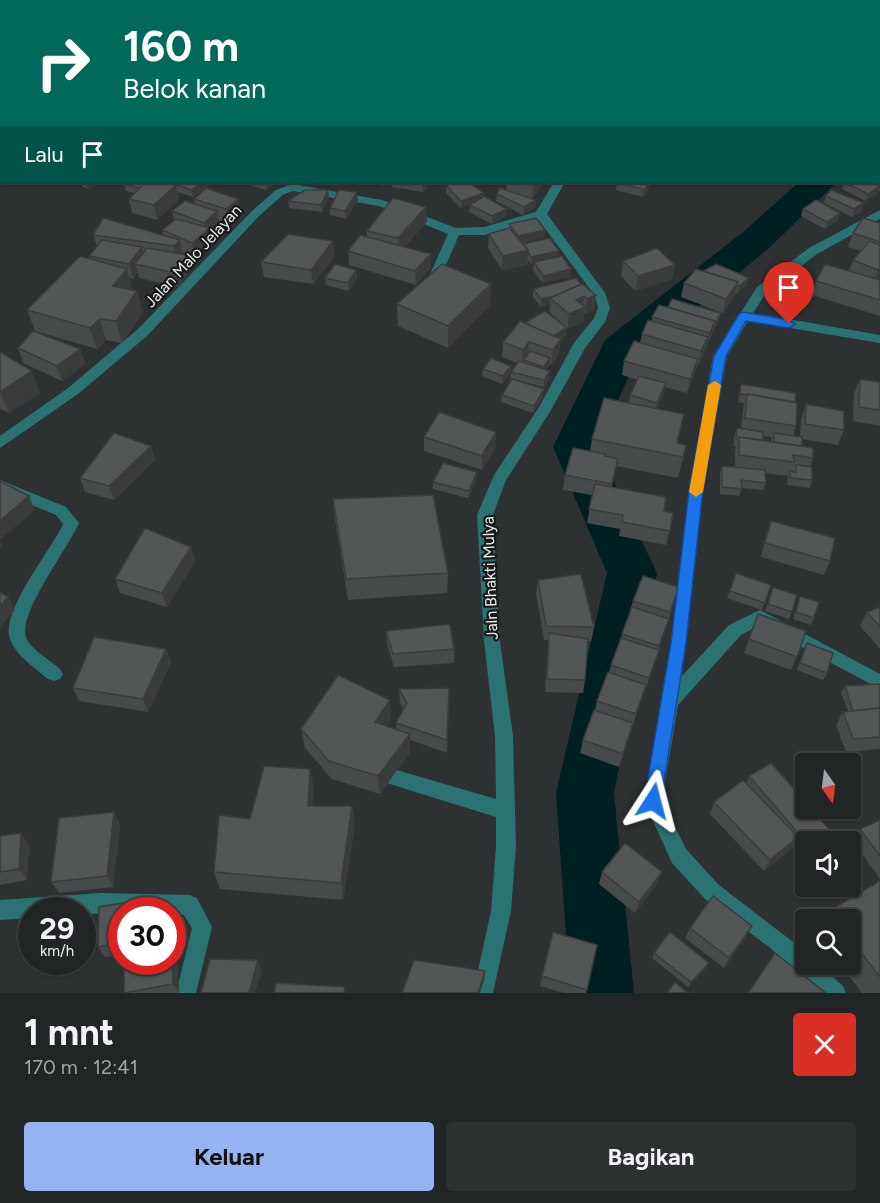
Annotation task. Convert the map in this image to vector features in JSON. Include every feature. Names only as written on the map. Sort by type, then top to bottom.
[{"type":"street","points":[[541,213],[558,183]]},
{"type":"street","name":"Jalan Malo Jelayan","points":[[0,442],[73,391],[143,332],[255,214],[293,184],[382,203],[455,232],[485,231],[541,213]]},
{"type":"street","name":"Jaln Bhakti Mulya","points":[[483,993],[501,911],[505,811],[504,736],[492,641],[486,515],[499,479],[545,409],[579,346],[600,319],[604,308],[601,296],[541,213]]},
{"type":"street","points":[[836,993],[776,940],[712,892],[679,856],[653,801],[678,643],[696,490],[720,356],[761,290],[827,243],[880,214]]},
{"type":"street","points":[[433,281],[455,232]]},
{"type":"street","points":[[743,316],[880,339]]},
{"type":"street","points":[[0,486],[61,511],[71,523],[66,540],[48,565],[18,618],[17,635],[26,650],[54,674]]},
{"type":"street","points":[[669,702],[735,630],[760,617],[880,682]]},
{"type":"street","points":[[393,777],[505,811]]},
{"type":"street","points":[[0,910],[101,903],[190,905],[202,927],[186,993]]},
{"type":"building","points":[[125,183],[145,183],[140,188]]},
{"type":"building","points":[[145,183],[176,185],[154,205],[129,199]]},
{"type":"building","points":[[172,183],[202,183],[191,190]]},
{"type":"building","points":[[469,183],[484,193],[461,201],[446,185]]},
{"type":"building","points":[[620,183],[649,183],[644,190]]},
{"type":"building","points":[[846,183],[874,183],[880,186],[868,194]]},
{"type":"building","points":[[206,188],[238,199],[226,209],[194,199]]},
{"type":"building","points":[[500,188],[536,200],[524,207],[497,194]]},
{"type":"building","points":[[305,190],[328,190],[321,205],[288,201]]},
{"type":"building","points":[[339,190],[357,192],[345,211],[330,208]]},
{"type":"building","points":[[831,190],[864,203],[854,209],[826,196]]},
{"type":"building","points":[[484,196],[507,209],[492,216],[470,205]]},
{"type":"building","points":[[393,198],[426,207],[398,238],[367,231]]},
{"type":"building","points":[[816,200],[840,213],[827,222],[803,209]]},
{"type":"building","points":[[185,201],[217,211],[204,223],[172,211]]},
{"type":"building","points":[[103,218],[180,240],[174,246],[93,235]]},
{"type":"building","points":[[536,218],[545,230],[518,236],[509,224]]},
{"type":"building","points":[[863,218],[880,223],[880,242],[853,233]]},
{"type":"building","points":[[176,219],[210,228],[192,243],[162,230]]},
{"type":"building","points":[[509,228],[528,250],[503,256],[489,234]]},
{"type":"building","points":[[288,234],[333,241],[311,270],[261,262]]},
{"type":"building","points":[[360,235],[431,254],[415,271],[348,251]]},
{"type":"building","points":[[550,238],[559,251],[531,257],[523,244]]},
{"type":"building","points":[[102,240],[142,247],[129,264],[89,256]]},
{"type":"building","points":[[870,241],[880,245],[880,268],[878,270],[853,260]]},
{"type":"building","points":[[147,248],[188,255],[176,273],[135,264]]},
{"type":"building","points":[[657,248],[675,265],[638,276],[623,261]]},
{"type":"building","points":[[80,256],[127,269],[113,286],[137,291],[116,321],[100,319],[90,328],[27,310]]},
{"type":"building","points":[[562,256],[571,269],[543,276],[534,262]]},
{"type":"building","points":[[335,264],[356,270],[348,283],[325,278]]},
{"type":"building","points":[[442,264],[491,284],[448,326],[397,304]]},
{"type":"building","points":[[716,264],[749,278],[739,286],[738,282],[703,271]]},
{"type":"building","points":[[825,264],[880,280],[880,300],[816,281]]},
{"type":"building","points":[[696,269],[738,282],[726,299],[684,283]]},
{"type":"building","points":[[576,278],[581,284],[555,296],[541,299],[533,289]]},
{"type":"building","points":[[582,284],[596,295],[587,299],[584,296],[576,300],[585,307],[569,314],[550,298]]},
{"type":"building","points":[[672,299],[720,313],[716,323],[668,307]]},
{"type":"building","points":[[659,305],[715,321],[710,333],[652,317]]},
{"type":"building","points":[[545,311],[567,328],[553,336],[526,322]]},
{"type":"building","points":[[648,320],[708,337],[701,351],[642,334]]},
{"type":"building","points":[[520,321],[561,339],[553,350],[529,342],[523,350],[503,342]]},
{"type":"building","points":[[33,331],[80,349],[57,366],[18,348]]},
{"type":"building","points":[[634,341],[698,359],[690,379],[624,361]]},
{"type":"building","points":[[530,351],[550,358],[544,367],[524,360]]},
{"type":"building","points":[[0,352],[32,371],[0,392]]},
{"type":"building","points":[[491,358],[511,366],[503,376],[483,369]]},
{"type":"building","points":[[519,361],[550,371],[544,380],[511,372]]},
{"type":"building","points":[[639,376],[666,383],[657,403],[630,395]]},
{"type":"building","points":[[512,379],[544,389],[534,406],[502,395]]},
{"type":"building","points":[[860,379],[880,382],[880,410],[859,407]]},
{"type":"building","points":[[741,384],[796,393],[795,402],[740,394]]},
{"type":"building","points":[[747,394],[797,403],[796,426],[745,418]]},
{"type":"building","points":[[604,398],[684,414],[677,443],[686,445],[683,457],[592,439]]},
{"type":"building","points":[[806,404],[844,411],[844,430],[805,424]]},
{"type":"building","points":[[439,412],[496,432],[482,456],[424,437]]},
{"type":"building","points":[[737,428],[763,432],[763,440],[739,437],[736,439]]},
{"type":"building","points":[[114,433],[151,446],[109,486],[80,478]]},
{"type":"building","points":[[774,433],[802,437],[802,446],[774,442]]},
{"type":"building","points":[[739,437],[813,448],[813,458],[793,455],[794,462],[739,455]]},
{"type":"building","points":[[573,448],[618,459],[612,484],[565,475]]},
{"type":"building","points":[[443,463],[477,472],[469,491],[433,482]]},
{"type":"building","points":[[796,465],[812,467],[812,480],[790,478],[790,471],[796,472]]},
{"type":"building","points":[[722,466],[765,470],[766,483],[741,480],[742,489],[722,487]]},
{"type":"building","points":[[0,481],[29,496],[0,521]]},
{"type":"building","points":[[595,484],[666,497],[664,511],[673,513],[670,531],[622,522],[623,515],[589,509]]},
{"type":"building","points":[[433,495],[448,573],[346,579],[333,499]]},
{"type":"building","points":[[771,521],[835,538],[830,561],[765,543]]},
{"type":"building","points":[[145,528],[191,547],[162,593],[115,579]]},
{"type":"building","points":[[736,573],[771,585],[765,603],[730,591]]},
{"type":"building","points":[[581,574],[594,627],[546,626],[538,580]]},
{"type":"building","points":[[643,576],[679,587],[670,612],[633,601]]},
{"type":"building","points":[[773,587],[797,595],[792,612],[768,604]]},
{"type":"building","points":[[0,592],[8,597],[0,606]]},
{"type":"building","points":[[800,596],[819,602],[814,618],[796,612]]},
{"type":"building","points":[[632,607],[669,619],[659,646],[622,634]]},
{"type":"building","points":[[880,607],[880,627],[867,612]]},
{"type":"building","points":[[758,614],[806,631],[797,657],[749,639]]},
{"type":"building","points":[[450,624],[454,649],[393,654],[386,631]]},
{"type":"building","points":[[549,633],[588,639],[585,680],[547,679]]},
{"type":"building","points":[[94,637],[166,649],[143,699],[73,688]]},
{"type":"building","points":[[621,638],[659,650],[649,678],[611,665]]},
{"type":"building","points":[[807,643],[833,653],[827,673],[800,663]]},
{"type":"building","points":[[608,672],[646,685],[636,714],[597,701]]},
{"type":"building","points":[[338,675],[390,700],[375,722],[410,734],[378,776],[329,761],[301,729]]},
{"type":"building","points":[[880,684],[880,708],[853,711],[845,686]]},
{"type":"building","points":[[449,688],[447,740],[396,723],[407,703],[399,689]]},
{"type":"building","points":[[880,708],[880,737],[853,739],[843,712]]},
{"type":"building","points":[[594,710],[633,723],[623,754],[583,740]]},
{"type":"building","points":[[771,763],[795,790],[795,819],[820,819],[830,831],[796,831],[749,776]]},
{"type":"building","points":[[264,766],[310,769],[308,806],[352,806],[341,883],[214,872],[219,815],[250,819]]},
{"type":"building","points":[[743,780],[795,834],[795,839],[770,860],[714,802]]},
{"type":"building","points":[[114,812],[107,876],[51,882],[59,818]]},
{"type":"building","points":[[880,820],[880,856],[860,829]]},
{"type":"building","points":[[21,833],[19,869],[0,872],[0,836]]},
{"type":"building","points":[[625,843],[662,872],[639,902],[602,872]]},
{"type":"building","points":[[880,881],[880,977],[861,952],[861,909],[832,909],[853,897],[861,897],[861,892]]},
{"type":"building","points":[[713,896],[752,926],[729,958],[690,928]]},
{"type":"building","points":[[108,905],[108,945],[98,947],[99,907]]},
{"type":"building","points":[[553,932],[597,945],[587,990],[542,976]]},
{"type":"building","points":[[670,932],[709,963],[691,982],[654,953]]},
{"type":"building","points":[[775,953],[795,969],[795,975],[803,975],[826,993],[748,993]]},
{"type":"building","points":[[210,959],[258,960],[249,993],[201,993]]},
{"type":"building","points":[[414,960],[485,971],[478,993],[402,993]]},
{"type":"building","points":[[124,975],[173,975],[173,984],[124,993]]},
{"type":"building","points":[[675,982],[688,993],[667,993]]},
{"type":"building","points":[[276,983],[345,987],[344,993],[274,993]]},
{"type":"waterway","points":[[602,993],[585,793],[632,573],[575,447],[620,350],[756,240],[818,183]]},
{"type":"slow traffic","points":[[696,492],[715,385]]},
{"type":"route","points":[[653,801],[678,643],[696,490],[720,356],[743,316],[789,324]]}]
